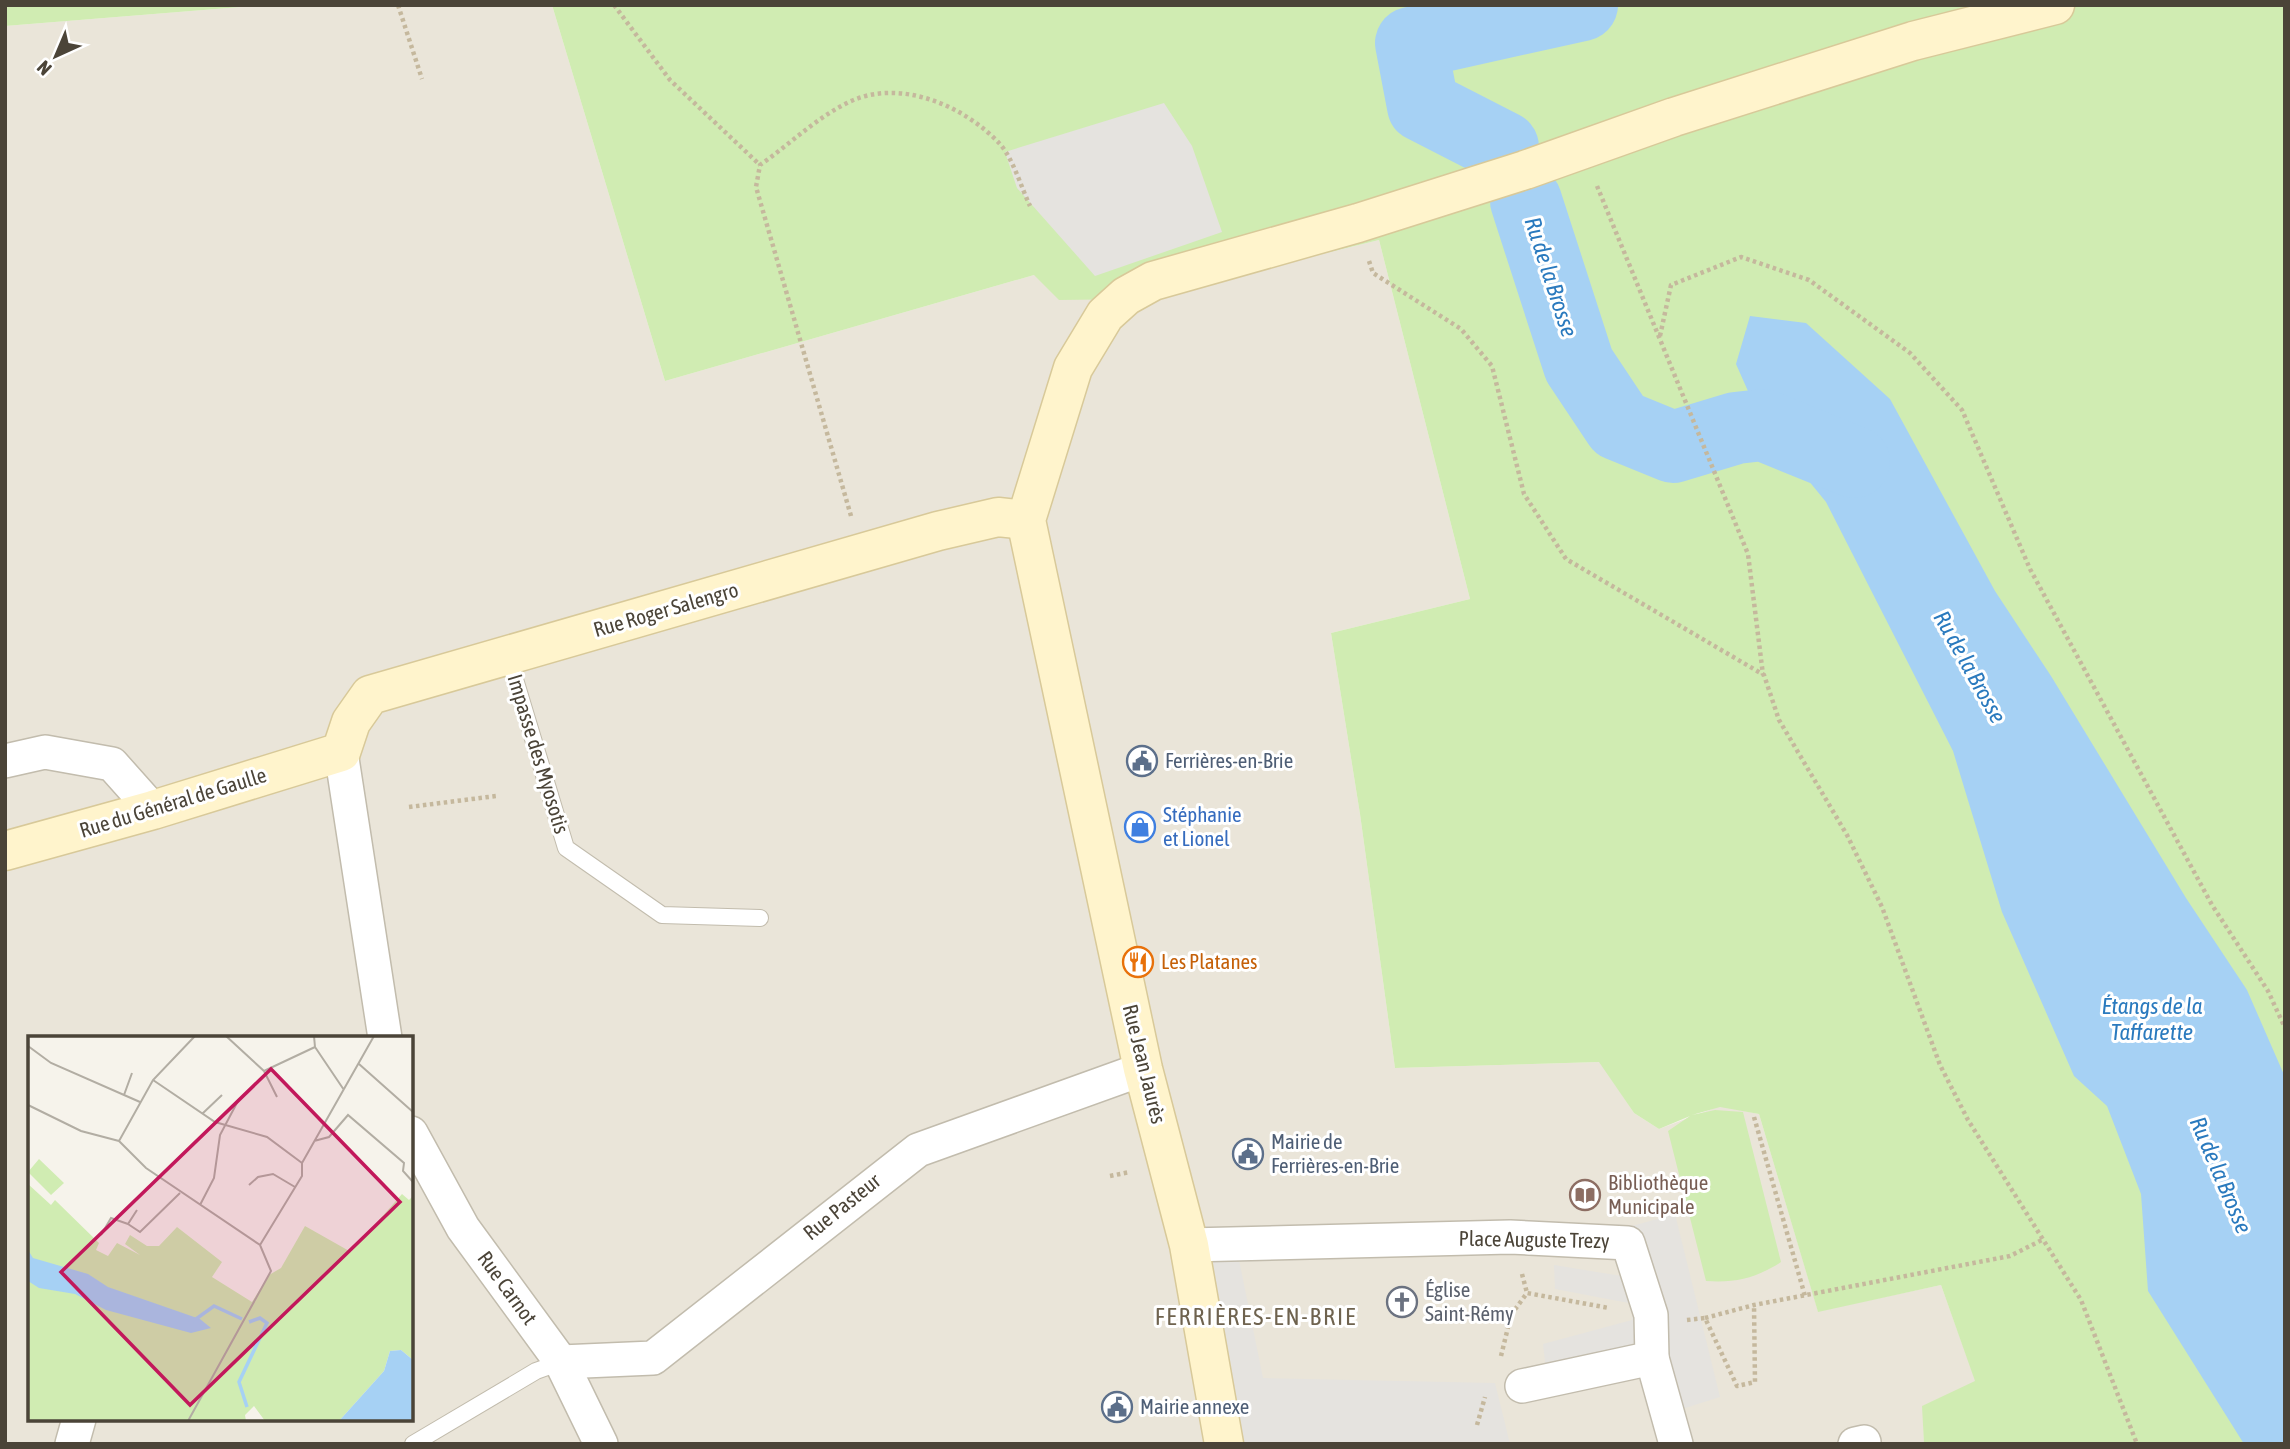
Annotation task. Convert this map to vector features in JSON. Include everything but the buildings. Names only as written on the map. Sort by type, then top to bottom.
[{"type":"main road","points":[[1026,520],[1073,369],[1105,315],[1126,296],[1153,281],[1358,223],[1913,41],[2055,5]]},
{"type":"main road","name":"Rue Roger Salengro","points":[[341,752],[351,722],[370,695],[938,531],[998,517],[1026,520]]},
{"type":"main road","name":"Rue Jean Jaurès","points":[[1026,520],[1143,1069],[1189,1245],[1224,1444]]},
{"type":"main road","name":"Rue du Général de Gaulle","points":[[5,852],[341,752]]},
{"type":"street","points":[[5,761],[46,752],[112,764],[153,810]]},
{"type":"street","points":[[341,752],[385,1036]]},
{"type":"street","name":"Rue Pasteur","points":[[561,1362],[653,1358],[918,1150],[1143,1069]]},
{"type":"street","name":"Rue Carnot","points":[[413,1137],[463,1228],[561,1362],[601,1444]]},
{"type":"street","name":"Place Auguste Trezy","points":[[1189,1245],[1510,1237],[1628,1243],[1651,1315],[1652,1358],[1676,1444]]},
{"type":"street","points":[[1522,1386],[1652,1358]]},
{"type":"street","points":[[72,1444],[78,1421]]},
{"type":"lane","name":"Impasse des Myosotis","points":[[509,656],[566,848],[662,915],[760,918]]},
{"type":"lane","points":[[413,1444],[536,1371],[561,1362]]},
{"type":"path","points":[[398,5],[422,79]]},
{"type":"path","points":[[614,5],[670,80],[760,164]]},
{"type":"path","points":[[853,523],[756,187],[760,164],[806,128],[851,101],[898,93],[928,98],[976,125],[1001,145],[1030,205]]},
{"type":"path","points":[[1582,150],[1748,554],[1763,676],[1779,720],[1847,835],[1882,906],[1940,1065],[1968,1120],[2081,1300],[2137,1444]]},
{"type":"path","points":[[1358,223],[1373,273],[1461,329],[1493,366],[1524,494],[1566,559],[1763,676]]},
{"type":"path","points":[[1660,336],[1671,285],[1741,257],[1809,280],[1910,353],[1962,410],[2042,591],[2212,905],[2268,991],[2285,1028]]},
{"type":"path","points":[[409,807],[496,796]]},
{"type":"path","points":[[1754,1117],[1805,1296]]},
{"type":"path","points":[[1694,1320],[1754,1305],[2010,1256],[2044,1239]]},
{"type":"path","points":[[1497,1364],[1511,1315],[1527,1293],[1651,1315]]},
{"type":"path","points":[[1705,1318],[1737,1386],[1746,1384],[1755,1381],[1754,1305]]},
{"type":"path","points":[[1477,1425],[1486,1394]]},
{"type":"shaded area","points":[[264,5],[552,5],[665,381],[1034,275],[1139,299],[1379,240],[1470,599],[1331,633],[1360,814],[1395,1068],[1600,1062],[1634,1113],[1659,1129],[1720,1106],[1759,1114],[1818,1311],[1941,1285],[1976,1382],[1923,1406],[1924,1444],[5,1444],[5,26]]},
{"type":"shaded area","points":[[1164,103],[1192,146],[1222,232],[1095,276],[1017,188],[1005,152]]},
{"type":"shaded area","points":[[1675,1214],[1720,1397],[1682,1409],[1661,1340],[1546,1370],[1543,1344],[1632,1320],[1634,1304],[1555,1289],[1554,1265],[1646,1280],[1632,1226]]},
{"type":"shaded area","points":[[1238,1255],[1263,1378],[1495,1383],[1510,1444],[1240,1444],[1208,1260]]},
{"type":"green space","points":[[5,5],[264,5],[5,26]]},
{"type":"green space","points":[[552,5],[2285,5],[2285,1444],[1924,1444],[1922,1406],[1975,1381],[1941,1285],[1818,1312],[1759,1114],[1720,1107],[1692,1115],[1715,1110],[1743,1112],[1781,1262],[1745,1278],[1706,1281],[1668,1131],[1690,1116],[1659,1129],[1634,1113],[1599,1062],[1395,1068],[1360,814],[1331,633],[1470,599],[1379,240],[1139,299],[1059,300],[1034,275],[665,381]]},
{"type":"water","name":"Étangs de la Taffarette","points":[[1750,316],[1806,323],[1890,399],[1995,591],[2051,676],[2186,898],[2247,990],[2285,1077],[2285,1444],[2244,1444],[2148,1291],[2141,1194],[2107,1106],[2074,1076],[2002,912],[1953,751],[1826,502],[1763,425],[1736,364]]},
{"type":"waterway","name":"Ru de la Brosse","points":[[1503,147],[1423,106],[1411,43],[1582,5]]},
{"type":"waterway","name":"Ru de la Brosse","points":[[1526,201],[1579,365],[1619,425],[1673,447],[1736,428],[1763,425],[1854,462]]},
{"type":"place","name":"Ferrières-en-Brie","points":[[1142,761]]},
{"type":"place","name":"Stéphanie et Lionel","points":[[1140,827]]},
{"type":"place","name":"Les Platanes","points":[[1138,962]]},
{"type":"place","name":"Mairie de Ferrières-en-Brie","points":[[1248,1154]]},
{"type":"place","name":"Bibliothèque Municipale","points":[[1585,1195]]},
{"type":"place","name":"Église Saint-Rémy","points":[[1402,1302]]},
{"type":"place","name":"Mairie annexe","points":[[1117,1407]]},
{"type":"district","name":"FERRIÈRES-EN-BRIE","points":[[1256,1317]]}]
